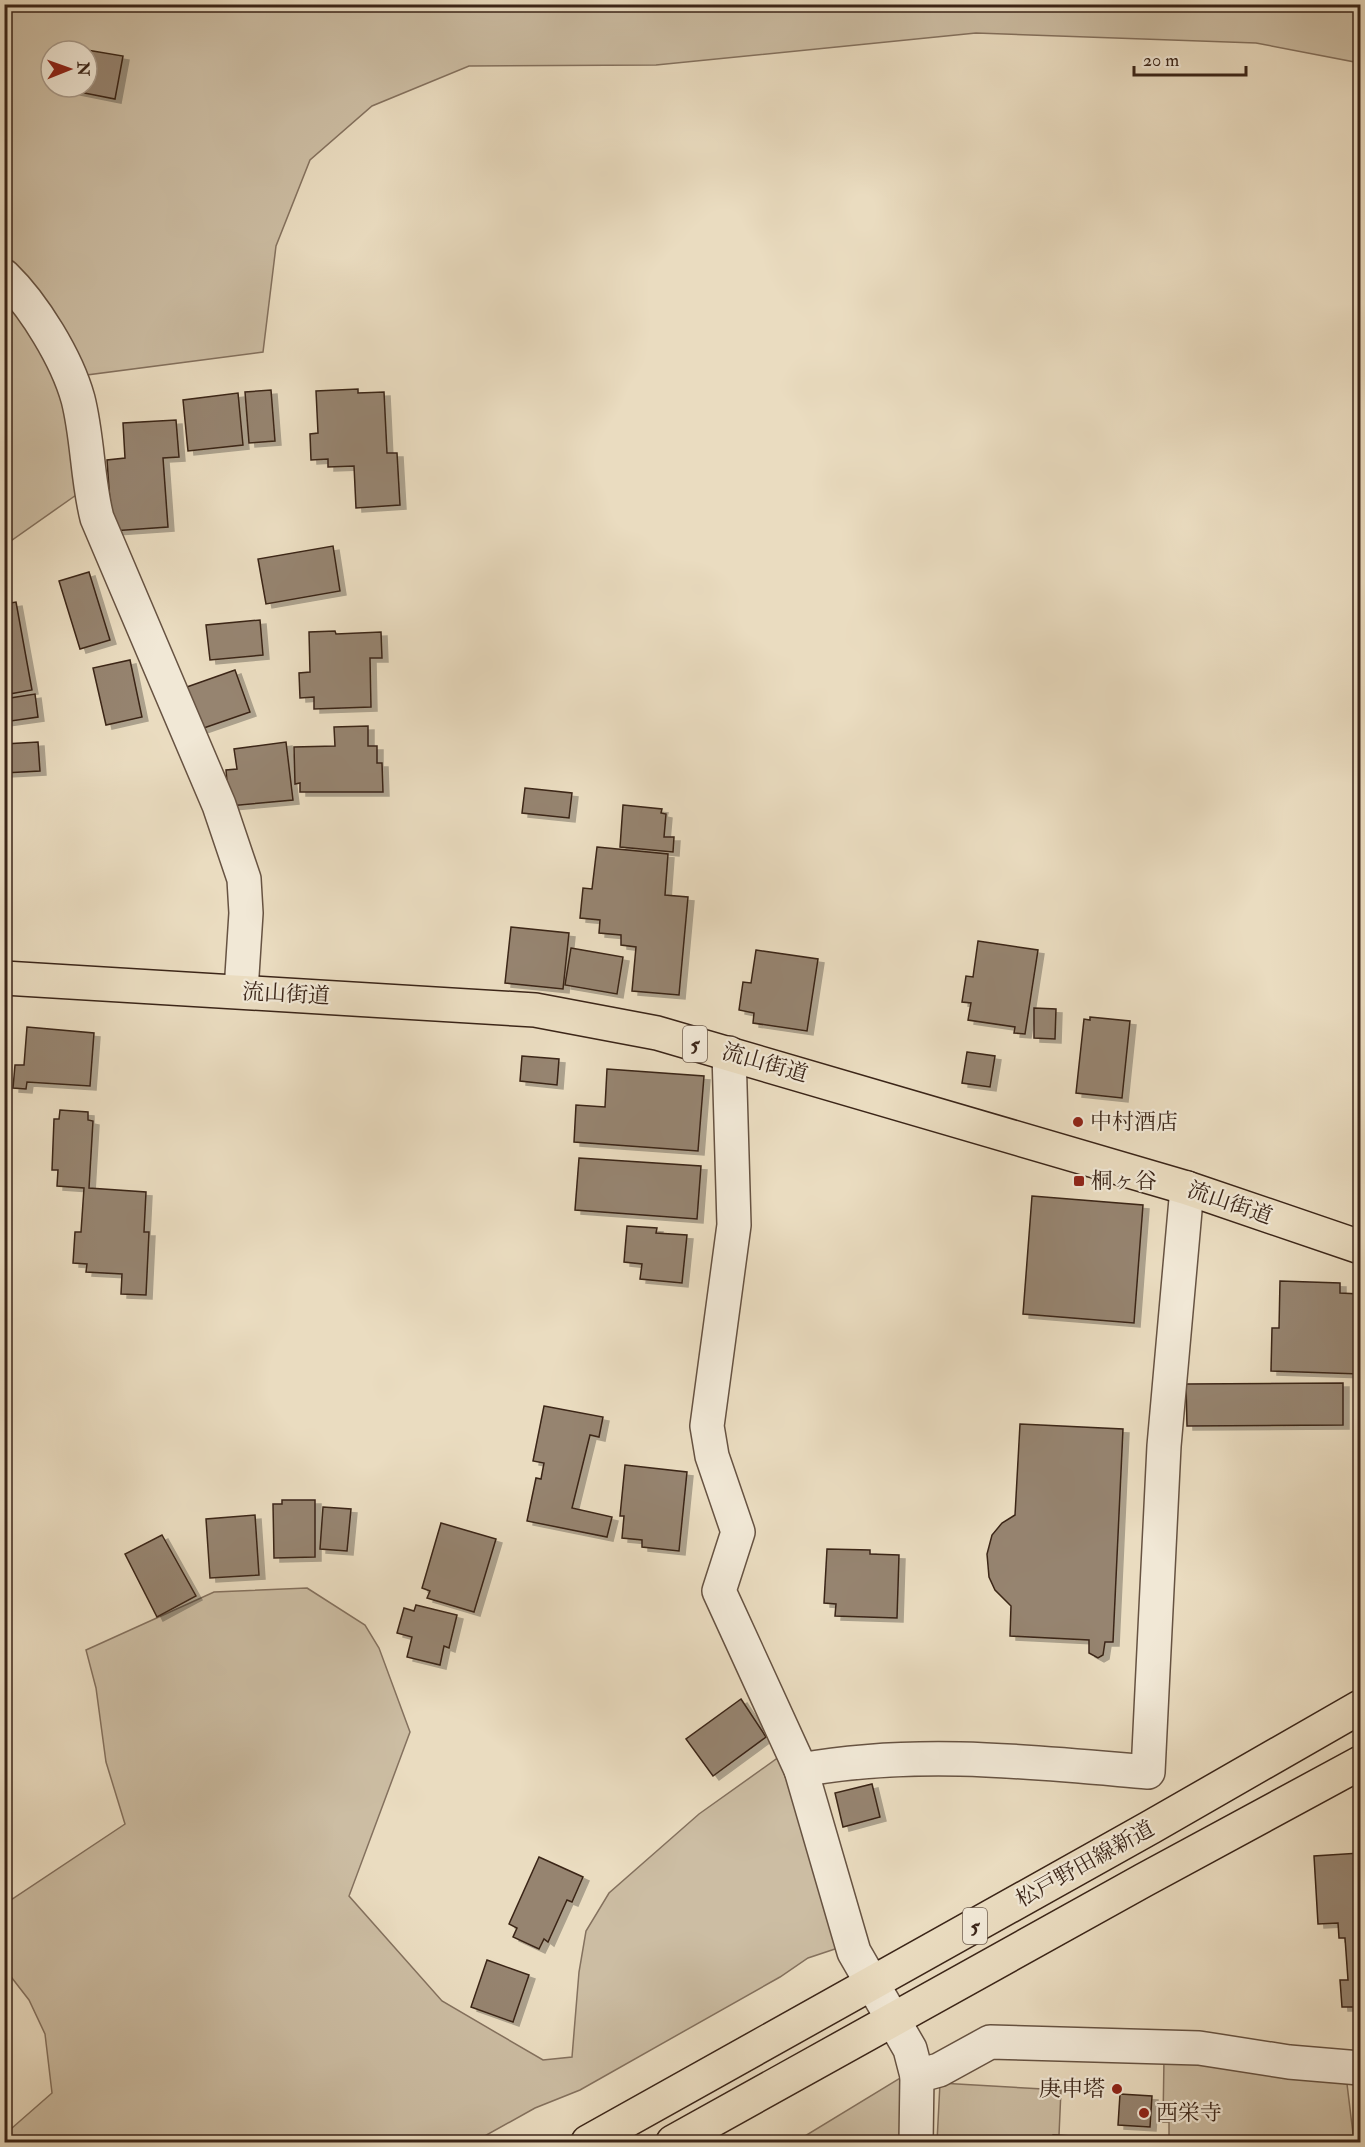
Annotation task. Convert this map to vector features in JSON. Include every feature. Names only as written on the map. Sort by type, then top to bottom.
[{"type":"main road","name":"流山街道","points":[[4,978],[535,1011],[657,1033],[1187,1188],[1360,1247]]},
{"type":"main road","name":"松戸野田線新道","points":[[588,2142],[1360,1707]]},
{"type":"main road","name":"松戸野田線新道","points":[[674,2142],[1144,1880],[1360,1763]]},
{"type":"street","points":[[4,276],[21,293],[63,362],[78,400],[90,493],[97,518],[223,815],[244,879],[246,913],[241,991]]},
{"type":"street","points":[[729,1053],[734,1226],[706,1426],[712,1455],[738,1532],[719,1591],[801,1770],[854,1952],[870,1984],[910,2049],[917,2076],[916,2142]]},
{"type":"street","points":[[801,1770],[832,1764],[943,1757],[1148,1772],[1164,1446],[1187,1188]]},
{"type":"street","points":[[917,2076],[939,2070],[990,2042],[1199,2048],[1289,2062],[1360,2068]]},
{"type":"shaded area","points":[[5,5],[1360,5],[1360,63],[1256,43],[976,33],[656,65],[469,66],[372,106],[310,160],[276,246],[263,352],[64,378],[79,493],[5,545]]},
{"type":"shaded area","points":[[307,1588],[365,1625],[379,1648],[410,1732],[349,1896],[442,2001],[543,2060],[572,2057],[579,1972],[586,1931],[609,1893],[699,1814],[779,1757],[786,1762],[841,1947],[808,1958],[780,1977],[580,2090],[535,2108],[474,2142],[5,2142],[4,2135],[52,2093],[45,2034],[29,2000],[5,1969],[5,1904],[125,1824],[106,1762],[96,1688],[86,1650],[214,1592]]},
{"type":"shaded area","points":[[1164,2058],[1211,2061],[1347,2084],[1354,2142],[1169,2142],[1169,2122],[1163,2122]]},
{"type":"shaded area","points":[[905,2075],[902,2142],[795,2142]]},
{"type":"shaded area","points":[[940,2083],[1061,2090],[1059,2135],[1054,2135],[1053,2142],[937,2142]]},
{"type":"building","points":[[99,52],[123,56],[115,99],[99,96]]},
{"type":"building","points":[[358,389],[358,393],[384,392],[387,453],[397,453],[400,505],[356,508],[354,466],[328,467],[328,459],[311,460],[310,434],[318,433],[316,391]]},
{"type":"building","points":[[271,390],[275,441],[249,443],[245,392]]},
{"type":"building","points":[[238,393],[243,445],[188,451],[183,400]]},
{"type":"building","points":[[176,420],[179,457],[163,458],[168,527],[112,531],[107,460],[125,458],[123,423]]},
{"type":"building","points":[[333,546],[340,591],[266,604],[258,559]]},
{"type":"building","points":[[89,572],[110,640],[80,649],[59,581]]},
{"type":"building","points":[[16,602],[32,690],[4,695],[4,604]]},
{"type":"building","points":[[260,620],[263,655],[210,660],[206,625]]},
{"type":"building","points":[[335,631],[336,634],[381,632],[382,658],[370,658],[371,707],[314,709],[314,697],[300,698],[299,673],[310,672],[309,632]]},
{"type":"building","points":[[130,660],[142,717],[106,725],[93,668]]},
{"type":"building","points":[[235,670],[250,712],[198,730],[184,688]]},
{"type":"building","points":[[35,694],[38,717],[4,722],[4,699]]},
{"type":"building","points":[[368,726],[368,746],[377,746],[377,763],[382,763],[383,792],[300,792],[300,783],[295,784],[294,747],[335,746],[334,727]]},
{"type":"building","points":[[38,742],[40,771],[4,773],[4,744]]},
{"type":"building","points":[[286,742],[293,800],[229,806],[226,770],[237,769],[234,749]]},
{"type":"building","points":[[525,788],[572,793],[569,818],[522,813]]},
{"type":"building","points":[[623,805],[662,809],[661,813],[666,814],[664,837],[674,837],[673,852],[620,847]]},
{"type":"building","points":[[597,847],[668,854],[665,895],[688,897],[679,995],[632,991],[636,947],[621,945],[621,935],[599,933],[600,920],[580,918],[583,888],[592,889]]},
{"type":"building","points":[[511,927],[569,933],[563,989],[505,983]]},
{"type":"building","points":[[978,941],[1038,950],[1025,1034],[1014,1033],[1015,1027],[968,1020],[971,1003],[962,1002],[966,976],[973,977]]},
{"type":"building","points":[[571,948],[623,957],[617,994],[565,985]]},
{"type":"building","points":[[756,950],[818,959],[807,1031],[753,1023],[754,1013],[739,1010],[743,982],[751,983]]},
{"type":"building","points":[[1034,1008],[1056,1009],[1055,1039],[1034,1038]]},
{"type":"building","points":[[1090,1017],[1130,1021],[1122,1098],[1076,1093],[1084,1019],[1090,1020]]},
{"type":"building","points":[[27,1027],[94,1033],[90,1086],[27,1082],[26,1089],[13,1088],[15,1065],[24,1065]]},
{"type":"building","points":[[967,1052],[995,1056],[990,1087],[962,1083]]},
{"type":"building","points":[[522,1056],[559,1059],[557,1085],[520,1081]]},
{"type":"building","points":[[607,1069],[704,1076],[698,1151],[574,1142],[576,1105],[605,1107]]},
{"type":"building","points":[[60,1110],[88,1112],[88,1120],[93,1121],[89,1188],[146,1192],[144,1232],[149,1232],[146,1295],[121,1294],[122,1274],[86,1272],[87,1264],[73,1263],[75,1232],[81,1232],[84,1188],[57,1186],[58,1170],[52,1170],[54,1119],[59,1119]]},
{"type":"building","points":[[579,1158],[701,1166],[697,1219],[575,1210]]},
{"type":"building","points":[[1032,1196],[1143,1205],[1134,1323],[1023,1314]]},
{"type":"building","points":[[627,1226],[657,1228],[656,1233],[687,1235],[682,1283],[640,1279],[642,1264],[624,1262]]},
{"type":"building","points":[[1280,1281],[1340,1283],[1340,1293],[1360,1294],[1360,1374],[1271,1371],[1272,1328],[1279,1328]]},
{"type":"building","points":[[1343,1383],[1343,1425],[1187,1426],[1186,1384]]},
{"type":"building","points":[[544,1406],[603,1417],[599,1437],[590,1435],[572,1508],[612,1517],[607,1537],[527,1521],[536,1478],[541,1479],[544,1463],[533,1461]]},
{"type":"building","points":[[1020,1424],[1123,1429],[1113,1642],[1105,1642],[1103,1655],[1098,1658],[1089,1653],[1089,1640],[1010,1636],[1011,1606],[995,1590],[989,1577],[987,1554],[992,1535],[1002,1523],[1015,1515]]},
{"type":"building","points":[[625,1465],[687,1472],[679,1551],[642,1547],[642,1540],[622,1538],[624,1516],[620,1516]]},
{"type":"building","points":[[282,1500],[315,1500],[315,1557],[274,1558],[273,1504],[282,1504]]},
{"type":"building","points":[[323,1507],[351,1509],[347,1551],[320,1549]]},
{"type":"building","points":[[255,1515],[259,1575],[210,1578],[206,1519]]},
{"type":"building","points":[[441,1523],[496,1539],[474,1612],[427,1598],[430,1591],[422,1588]]},
{"type":"building","points":[[162,1535],[196,1596],[157,1617],[125,1554]]},
{"type":"building","points":[[827,1549],[870,1550],[870,1554],[899,1555],[897,1618],[835,1616],[836,1604],[824,1603]]},
{"type":"building","points":[[416,1605],[457,1615],[449,1648],[444,1646],[440,1665],[407,1657],[412,1637],[397,1633],[404,1608],[414,1611]]},
{"type":"building","points":[[741,1699],[766,1737],[713,1776],[686,1739]]},
{"type":"building","points":[[872,1784],[880,1817],[843,1827],[835,1793]]},
{"type":"building","points":[[1360,1853],[1360,2007],[1342,2007],[1340,1980],[1348,1980],[1345,1938],[1339,1938],[1338,1923],[1318,1924],[1314,1856]]},
{"type":"building","points":[[539,1857],[583,1877],[572,1902],[567,1900],[548,1942],[544,1939],[539,1949],[513,1937],[517,1928],[509,1924]]},
{"type":"building","points":[[487,1960],[529,1975],[513,2022],[471,2007]]},
{"type":"building","points":[[1120,2094],[1152,2096],[1150,2127],[1118,2125]]},
{"type":"building","points":[[1053,2135],[1093,2137],[1093,2142],[1053,2142]]},
{"type":"place","name":"中村酒店","points":[[1078,1122]]},
{"type":"place","name":"桐ヶ谷","points":[[1079,1181]]},
{"type":"place","name":"庚申塔","points":[[1117,2089]]},
{"type":"place","name":"西栄寺","points":[[1144,2113]]}]
